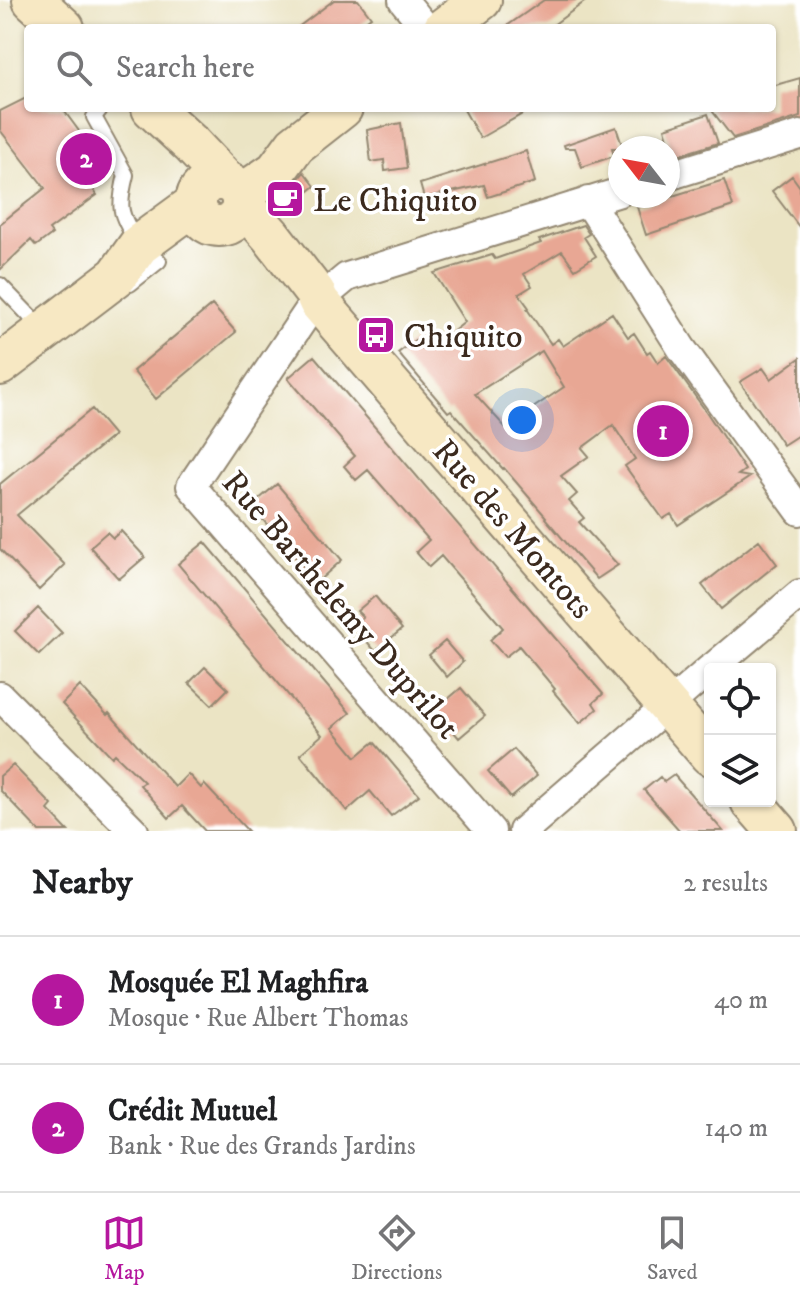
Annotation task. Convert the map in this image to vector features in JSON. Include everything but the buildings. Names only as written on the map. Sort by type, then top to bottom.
[{"type":"street","points":[[33,0],[60,24]]},
{"type":"street","points":[[403,0],[423,24]]},
{"type":"street","points":[[449,24],[481,0]]},
{"type":"street","name":"Rue des Montots","points":[[156,112],[191,144],[222,200],[309,298],[319,302],[704,748]]},
{"type":"street","points":[[0,365],[60,328],[140,260],[222,200],[276,171],[284,146],[336,112]]},
{"type":"street","points":[[680,172],[800,135]]},
{"type":"street","points":[[319,302],[347,277],[608,195]]},
{"type":"street","points":[[588,201],[682,349],[795,494]]},
{"type":"street","name":"Rue Barthelemy Duprilot","points":[[319,302],[312,306],[191,486],[491,831]]},
{"type":"street","points":[[717,663],[800,594]]},
{"type":"street","points":[[523,831],[704,674]]},
{"type":"street","points":[[0,696],[134,831]]},
{"type":"street","points":[[756,807],[777,831]]},
{"type":"lane","points":[[98,112],[94,117],[126,175],[120,200],[124,221],[140,260]]},
{"type":"lane","points":[[284,146],[322,112]]},
{"type":"lane","points":[[0,285],[29,315],[60,328]]},
{"type":"place","name":"Crédit Mutuel","points":[[86,159]]},
{"type":"place","name":"Le Chiquito","points":[[285,199]]},
{"type":"place","name":"Chiquito","points":[[376,335]]},
{"type":"place","name":"Mosquée El Maghfira","points":[[663,431]]}]
